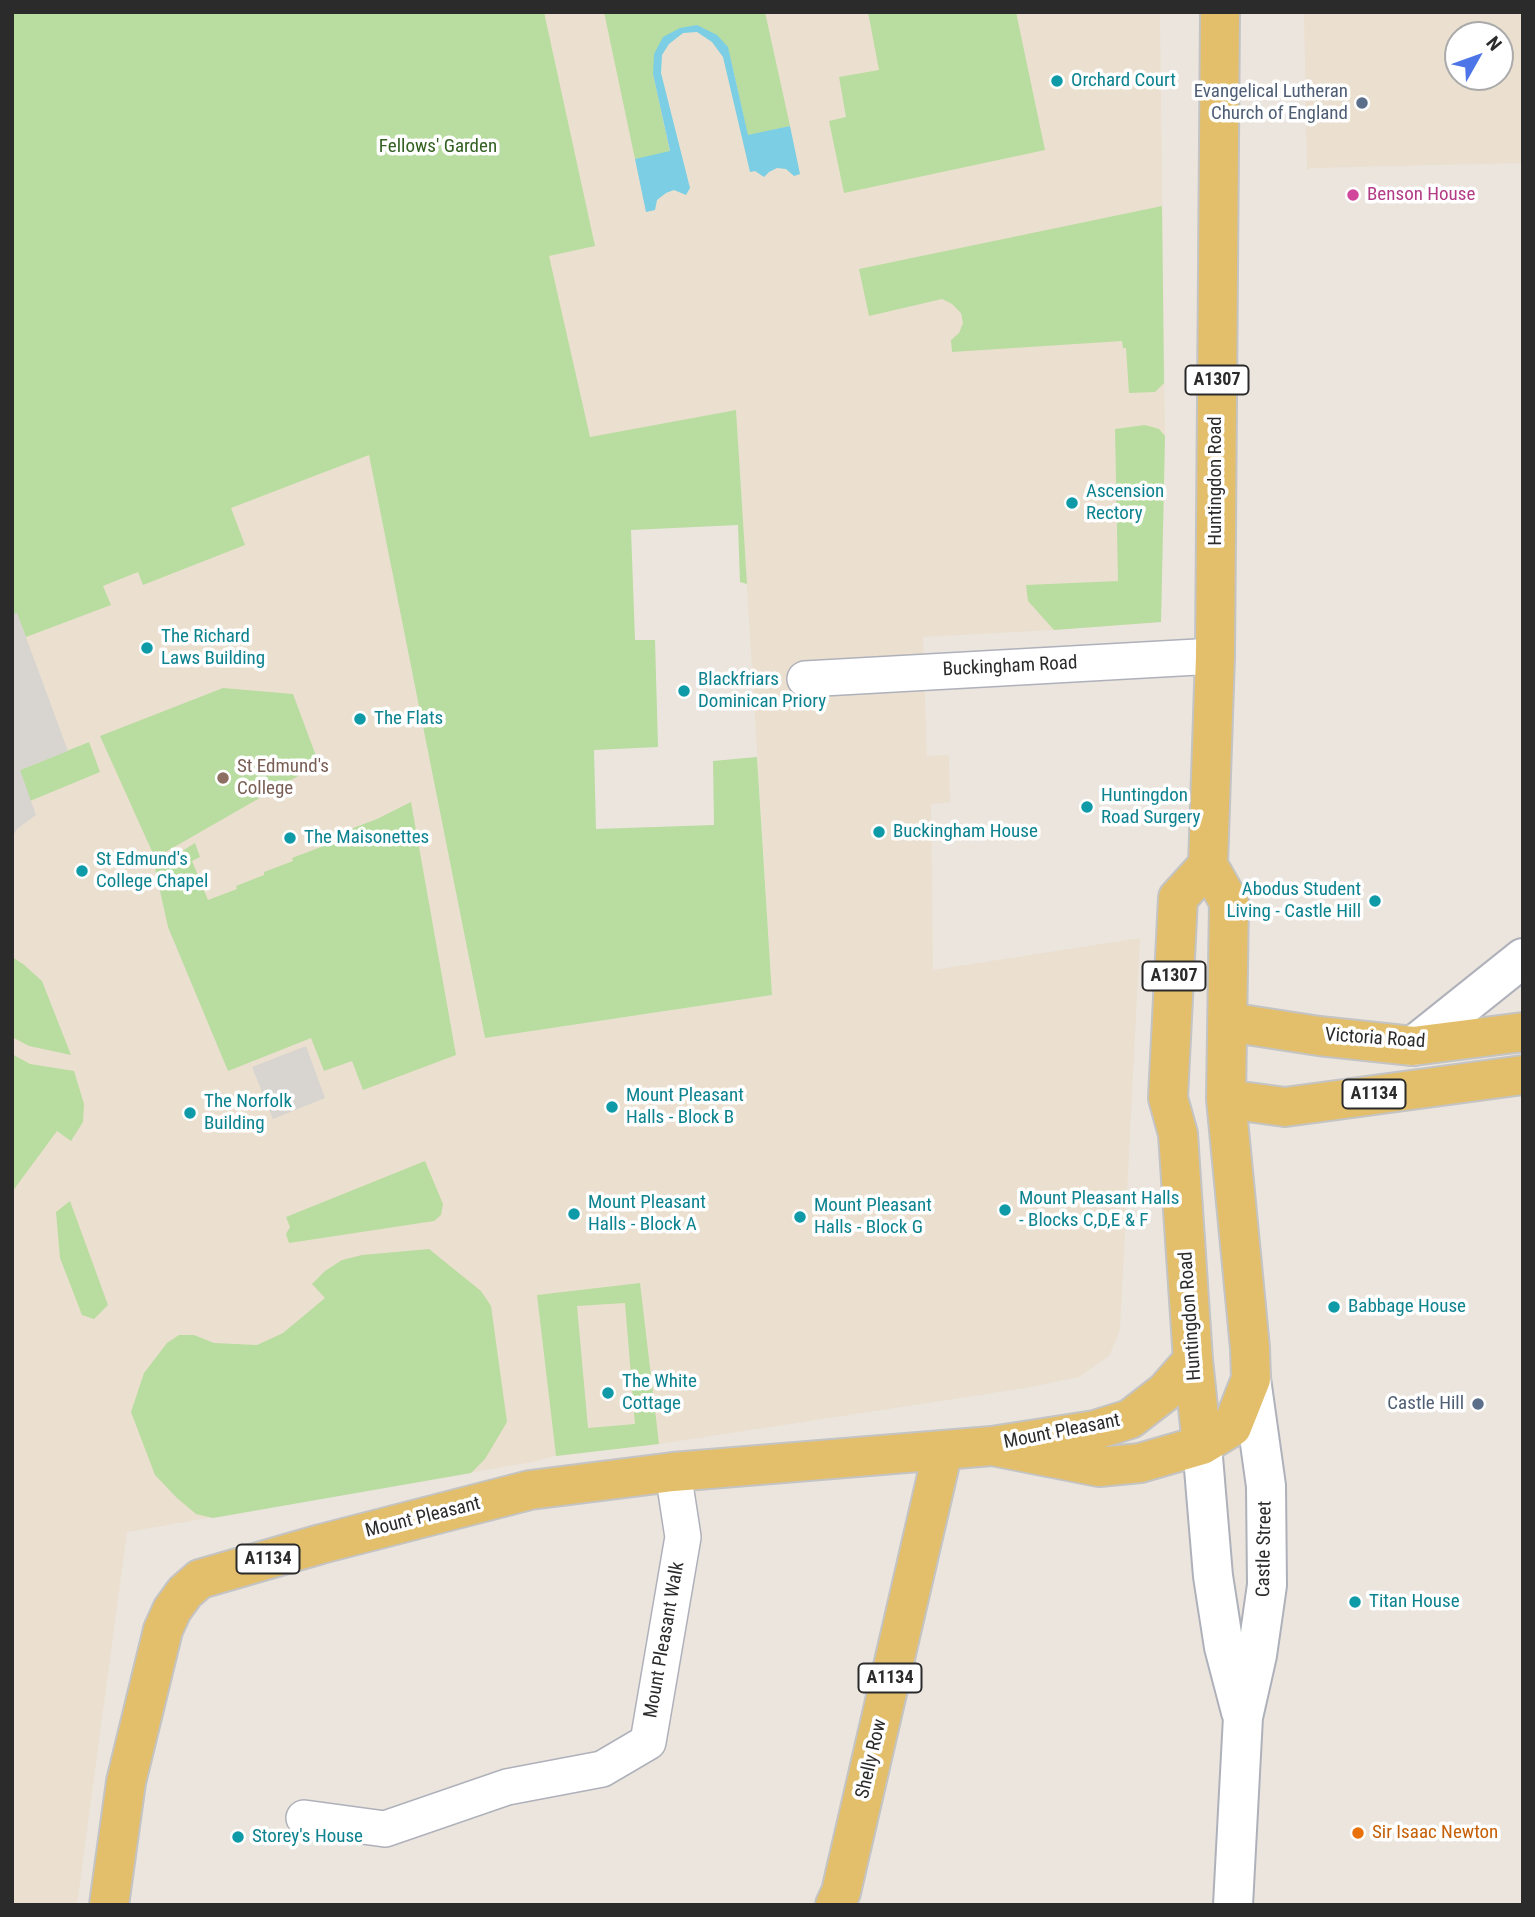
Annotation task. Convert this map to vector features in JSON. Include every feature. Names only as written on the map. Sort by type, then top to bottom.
[{"type":"main road","name":"Huntingdon Road","points":[[1202,1445],[1193,1360],[1178,1134],[1168,1098],[1178,898],[1208,865],[1215,656],[1220,12]]},
{"type":"main road","name":"A1307","points":[[1208,865],[1229,902],[1228,1022]]},
{"type":"main road","name":"Victoria Road","points":[[1228,1022],[1320,1036],[1413,1045],[1523,1032]]},
{"type":"main road","points":[[1168,1098],[1228,1022]]},
{"type":"main road","name":"A1134","points":[[1228,1022],[1226,1099],[1251,1379]]},
{"type":"main road","points":[[1172,1030],[1226,1099]]},
{"type":"main road","name":"A1134","points":[[1226,1099],[1285,1107],[1523,1075]]},
{"type":"main road","name":"Mount Pleasant","points":[[109,1905],[126,1782],[163,1630],[172,1610],[185,1592],[200,1579],[321,1544],[530,1490],[673,1472],[992,1446],[1095,1430],[1130,1419],[1165,1392],[1193,1360]]},
{"type":"main road","name":"Mount Pleasant","points":[[992,1446],[1099,1467],[1140,1462],[1202,1445],[1232,1427],[1251,1379]]},
{"type":"main road","name":"Shelly Row","points":[[835,1905],[841,1892],[943,1450]]},
{"type":"street","name":"Buckingham Road","points":[[805,679],[1215,656]]},
{"type":"street","points":[[1413,1045],[1523,958]]},
{"type":"street","name":"Castle Street","points":[[1233,1905],[1243,1717],[1257,1655],[1267,1585],[1266,1486],[1251,1379]]},
{"type":"street","name":"Castle Street","points":[[1202,1445],[1213,1576],[1224,1647],[1243,1717]]},
{"type":"street","name":"Mount Pleasant Walk","points":[[304,1818],[385,1829],[507,1787],[602,1769],[648,1742],[683,1537],[673,1472]]},
{"type":"shaded area","name":"St Edmund's College","points":[[12,12],[1160,12],[1165,436],[1161,622],[923,637],[927,756],[949,755],[950,802],[931,804],[933,970],[1140,938],[1120,1330],[1109,1356],[1079,1377],[1026,1388],[659,1444],[556,1456],[127,1532],[77,1905],[12,1905]],"holes":[[[736,410],[772,995],[485,1038],[374,479]]]},
{"type":"shaded area","points":[[1304,12],[1523,12],[1523,163],[1307,170]]},
{"type":"shaded area","points":[[17,613],[68,751],[20,770],[36,815],[17,829],[12,838],[12,615]]},
{"type":"shaded area","points":[[306,1046],[325,1098],[273,1119],[252,1067]]},
{"type":"green space","name":"Fellows' Garden","points":[[12,12],[544,12],[595,246],[549,256],[590,437],[736,410],[747,584],[740,582],[738,525],[631,530],[635,640],[655,640],[658,747],[594,750],[596,829],[714,825],[713,761],[757,757],[772,995],[485,1038],[369,455],[231,508],[245,545],[143,585],[138,572],[103,586],[111,605],[26,637],[17,614],[12,615]]},
{"type":"green space","points":[[604,12],[765,12],[790,126],[748,136],[730,56],[697,25],[663,37],[653,74],[670,152],[635,159]]},
{"type":"green space","points":[[868,12],[1016,12],[1045,150],[844,193],[829,121],[846,117],[839,77],[879,70]]},
{"type":"green space","points":[[1162,206],[1164,383],[1155,392],[1129,393],[1126,348],[1123,348],[1122,341],[952,352],[951,340],[959,333],[963,323],[961,313],[942,299],[869,316],[859,269]]},
{"type":"green space","points":[[1145,425],[1159,429],[1165,436],[1161,622],[1054,630],[1028,601],[1026,585],[1118,581],[1115,429]]},
{"type":"green space","points":[[223,688],[293,694],[319,764],[155,858],[100,736]]},
{"type":"green space","points":[[89,742],[100,772],[30,801],[20,770]]},
{"type":"green space","points":[[411,802],[456,1055],[363,1090],[352,1061],[324,1071],[311,1038],[228,1071],[168,927],[155,868],[195,843],[200,857],[192,861],[208,900],[237,889],[236,886],[264,875],[264,872],[293,861],[292,858],[321,847],[320,844],[349,834],[348,830]]},
{"type":"green space","points":[[12,957],[42,981],[71,1055],[29,1046],[12,1037]]},
{"type":"green space","points":[[12,1054],[30,1064],[74,1071],[84,1104],[83,1122],[71,1141],[57,1131],[12,1192]]},
{"type":"green space","points":[[425,1161],[443,1204],[441,1215],[434,1221],[289,1243],[286,1234],[290,1227],[286,1217]]},
{"type":"green space","points":[[70,1201],[108,1305],[94,1319],[82,1315],[60,1258],[56,1212]]},
{"type":"green space","points":[[429,1249],[481,1291],[491,1306],[507,1422],[485,1459],[471,1473],[213,1518],[196,1514],[155,1475],[131,1412],[144,1373],[167,1343],[179,1335],[194,1335],[214,1343],[257,1345],[283,1333],[325,1298],[312,1284],[342,1260],[362,1255]]},
{"type":"green space","points":[[640,1283],[659,1444],[556,1456],[537,1295]],"holes":[[[625,1303],[635,1424],[588,1428],[577,1306]]]},
{"type":"water","points":[[697,25],[717,35],[728,47],[748,135],[790,126],[800,174],[794,176],[786,169],[777,168],[764,177],[755,171],[750,172],[723,57],[712,42],[697,32],[683,33],[669,44],[662,55],[661,73],[690,188],[686,195],[674,190],[666,193],[657,200],[655,210],[646,212],[635,159],[670,151],[653,74],[654,54],[663,37],[680,28]]},
{"type":"place","name":"Orchard Court","points":[[1057,81]]},
{"type":"place","name":"Evangelical Lutheran Church of England","points":[[1362,103]]},
{"type":"place","name":"Benson House","points":[[1353,195]]},
{"type":"place","name":"Ascension Rectory","points":[[1072,503]]},
{"type":"place","name":"The Richard Laws Building","points":[[147,648]]},
{"type":"place","name":"Blackfriars Dominican Priory","points":[[684,691]]},
{"type":"place","name":"The Flats","points":[[360,719]]},
{"type":"place","name":"St Edmund's College","points":[[223,778]]},
{"type":"place","name":"Huntingdon Road Surgery","points":[[1087,807]]},
{"type":"place","name":"Buckingham House","points":[[879,832]]},
{"type":"place","name":"The Maisonettes","points":[[290,838]]},
{"type":"place","name":"St Edmund's College Chapel","points":[[82,871]]},
{"type":"place","name":"Abodus Student Living - Castle Hill","points":[[1375,901]]},
{"type":"place","name":"Mount Pleasant Halls - Block B","points":[[612,1107]]},
{"type":"place","name":"The Norfolk Building","points":[[190,1113]]},
{"type":"place","name":"Mount Pleasant Halls - Blocks C,D,E & F","points":[[1005,1210]]},
{"type":"place","name":"Mount Pleasant Halls - Block A","points":[[574,1214]]},
{"type":"place","name":"Mount Pleasant Halls - Block G","points":[[800,1217]]},
{"type":"place","name":"Babbage House","points":[[1334,1307]]},
{"type":"place","name":"The White Cottage","points":[[608,1393]]},
{"type":"place","name":"Castle Hill","points":[[1478,1404]]},
{"type":"place","name":"Titan House","points":[[1355,1602]]},
{"type":"place","name":"Sir Isaac Newton","points":[[1358,1833]]},
{"type":"place","name":"Storey's House","points":[[238,1837]]}]
